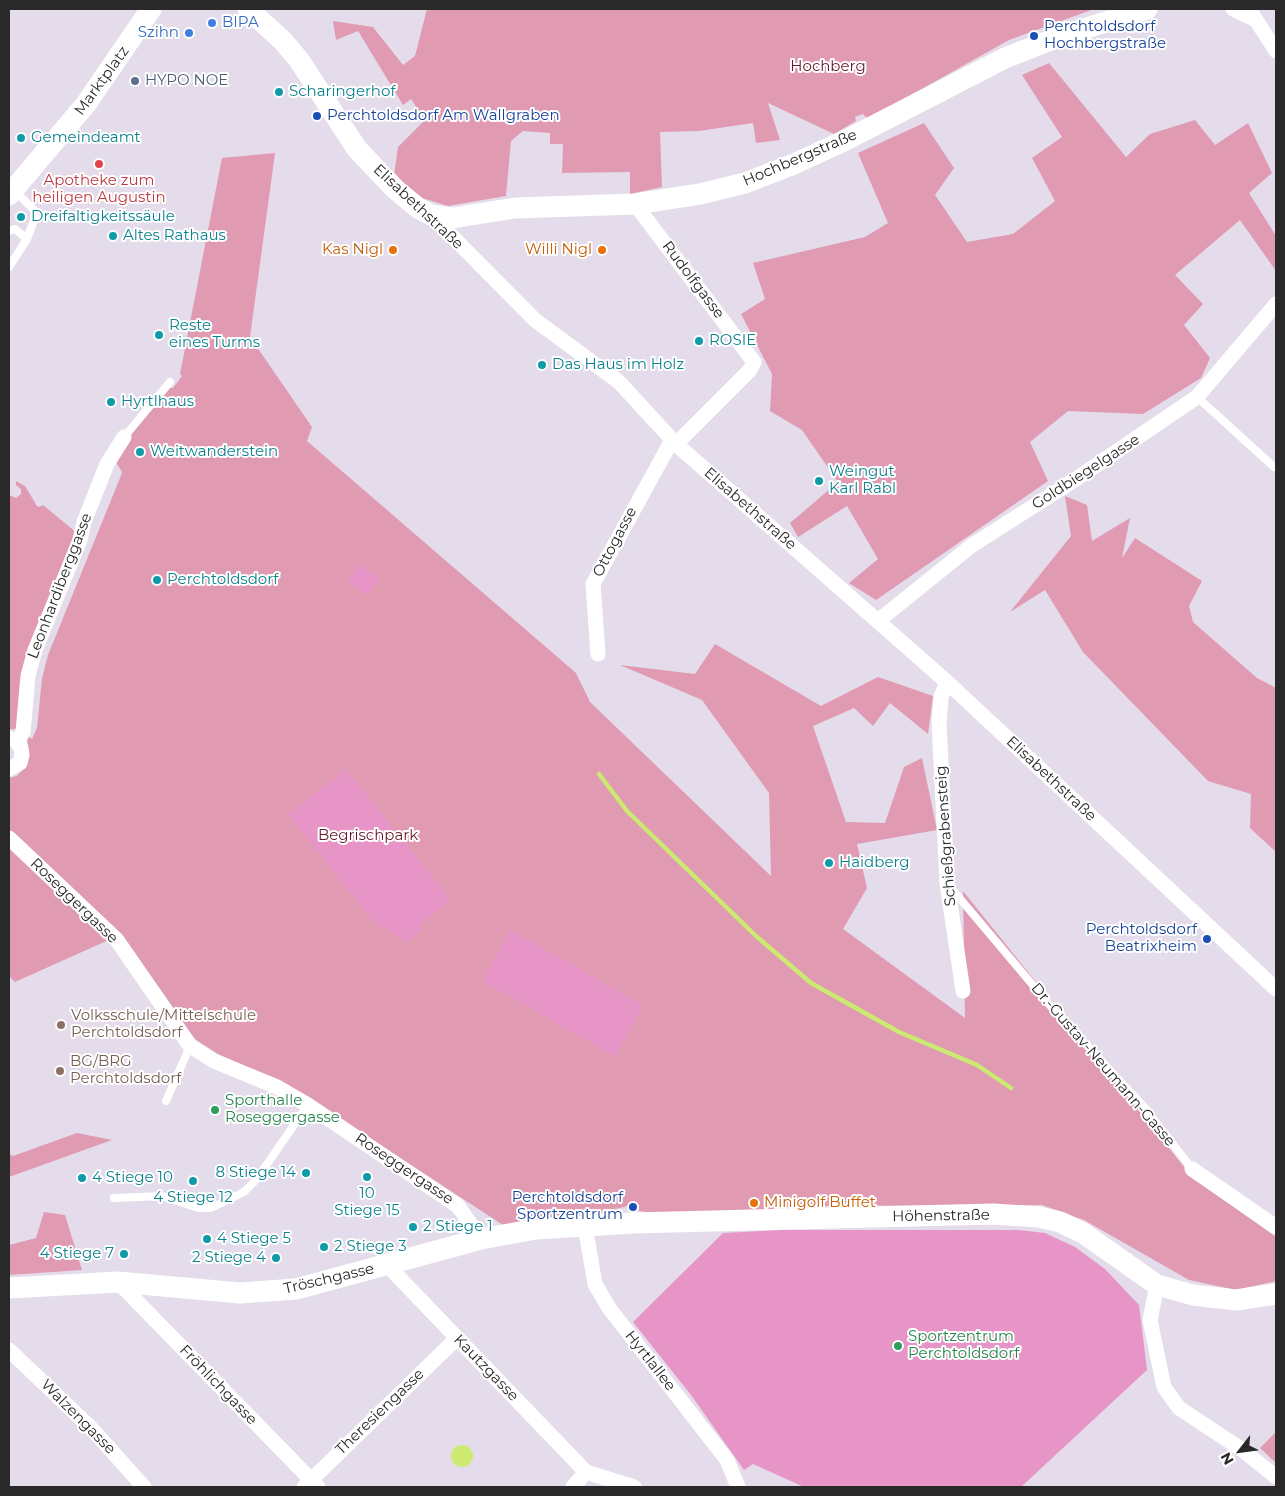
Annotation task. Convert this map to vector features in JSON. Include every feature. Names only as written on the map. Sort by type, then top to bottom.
[{"type":"street","name":"Marktplatz","points":[[11,193],[86,104],[134,38],[151,9]]},
{"type":"street","name":"Elisabethstraße","points":[[248,9],[283,41],[299,60],[357,150],[395,189],[418,208],[431,215],[535,320],[619,382],[674,442],[947,682],[1276,989]]},
{"type":"street","name":"Hochbergstraße","points":[[431,215],[452,218],[515,208],[635,204],[700,194],[769,174],[848,139],[1005,58],[1061,36],[1146,9]]},
{"type":"street","points":[[1233,9],[1253,14],[1272,34],[1276,51]]},
{"type":"street","name":"Rudolfgasse","points":[[635,204],[754,362],[750,370],[674,442]]},
{"type":"street","name":"Goldbiegelgasse","points":[[878,621],[971,546],[1076,479],[1197,397],[1276,304]]},
{"type":"street","name":"Leonhardiberggasse","points":[[9,769],[20,762],[22,755],[21,748],[13,740],[23,732],[28,676],[35,650],[80,540],[84,522],[108,464],[124,437]]},
{"type":"street","name":"Ottogasse","points":[[598,654],[593,584],[630,512],[674,442]]},
{"type":"street","name":"Schießgrabensteig","points":[[947,682],[941,697],[938,724],[947,883],[963,991]]},
{"type":"street","name":"Roseggergasse","points":[[9,838],[110,932],[190,1046],[214,1060],[277,1087],[308,1104],[458,1206],[482,1239]]},
{"type":"street","name":"Dr.-Gustav-Neumann-Gasse","points":[[1192,1169],[1276,1227]]},
{"type":"street","name":"Höhenstraße","points":[[585,1226],[632,1223],[1021,1215],[1060,1222],[1084,1233],[1157,1285],[1193,1295],[1236,1300],[1276,1294]]},
{"type":"street","name":"Tröschgasse","points":[[9,1288],[118,1282],[240,1293],[296,1289],[482,1239],[536,1229],[585,1226]]},
{"type":"street","name":"Hyrtlallee","points":[[585,1226],[595,1284],[609,1308],[727,1460],[738,1487]]},
{"type":"street","name":"Kautzgasse","points":[[387,1265],[586,1472]]},
{"type":"street","name":"Fröhlichgasse","points":[[118,1282],[311,1485]]},
{"type":"street","points":[[1157,1285],[1150,1320],[1164,1387],[1179,1408],[1241,1449],[1276,1477]]},
{"type":"street","name":"Theresiengasse","points":[[311,1485],[457,1338]]},
{"type":"street","name":"Walzengasse","points":[[9,1350],[92,1429],[144,1487]]},
{"type":"street","points":[[573,1487],[586,1472],[634,1487]]},
{"type":"lane","points":[[9,267],[27,239],[35,218],[34,210],[11,193]]},
{"type":"lane","points":[[9,231],[15,230],[27,239]]},
{"type":"lane","points":[[124,437],[170,382]]},
{"type":"lane","points":[[1197,397],[1274,467]]},
{"type":"lane","name":"Dr.-Gustav-Neumann-Gasse","points":[[947,883],[1053,1009],[1145,1108],[1192,1169]]},
{"type":"lane","points":[[166,1101],[190,1046]]},
{"type":"lane","points":[[114,1198],[162,1196],[198,1208],[211,1208],[244,1192],[256,1180],[308,1104]]},
{"type":"green space","name":"Hochberg","points":[[427,9],[1094,9],[1009,40],[868,119],[863,114],[855,117],[856,121],[834,134],[768,103],[780,140],[756,143],[753,123],[699,131],[660,132],[662,187],[630,194],[630,172],[562,173],[563,144],[550,144],[550,133],[523,131],[511,141],[506,196],[448,206],[422,198],[394,175],[398,147],[425,120],[411,99],[403,105],[358,31],[336,40],[333,21],[373,27],[403,65],[415,56]]},
{"type":"green space","points":[[1049,63],[1126,157],[1150,134],[1195,120],[1215,145],[1248,123],[1272,173],[1249,193],[1276,236],[1276,271],[1240,220],[1175,275],[1203,304],[1184,325],[1210,358],[1201,378],[1143,414],[1068,411],[1030,442],[1048,481],[876,600],[849,583],[878,559],[847,506],[798,537],[790,523],[838,482],[802,430],[770,411],[772,374],[741,314],[765,299],[753,263],[865,237],[888,223],[858,153],[924,123],[954,168],[935,195],[967,242],[1013,234],[1055,201],[1032,158],[1062,137],[1022,75]]},
{"type":"green space","name":"Begrischpark","points":[[275,153],[250,337],[312,427],[307,441],[576,673],[590,702],[771,876],[769,793],[702,700],[620,665],[695,674],[715,644],[821,706],[878,677],[933,696],[928,734],[890,703],[873,726],[854,708],[813,726],[846,822],[885,823],[904,767],[922,758],[937,830],[857,844],[867,888],[843,929],[965,1018],[963,891],[1193,1178],[1276,1237],[1276,1281],[1236,1290],[1189,1280],[1084,1220],[1042,1205],[792,1206],[775,1211],[670,1216],[639,1211],[639,1205],[631,1205],[586,1217],[506,1227],[301,1093],[218,1054],[195,1039],[122,934],[15,982],[9,976],[9,778],[17,776],[26,766],[28,737],[32,739],[37,728],[42,678],[48,655],[120,478],[122,472],[115,461],[120,449],[168,388],[173,388],[182,376],[180,374],[222,158]]},
{"type":"green space","points":[[16,481],[25,486],[37,506],[43,505],[77,533],[19,725],[15,729],[9,729],[9,495],[16,498],[21,494],[21,489],[16,485]]},
{"type":"green space","points":[[1065,496],[1087,505],[1092,541],[1130,518],[1122,558],[1135,538],[1202,581],[1189,606],[1193,622],[1257,678],[1276,688],[1276,852],[1250,828],[1251,794],[1208,781],[1083,652],[1045,590],[1010,612],[1071,536]]},
{"type":"green space","points":[[361,564],[380,579],[366,595],[347,580]]},
{"type":"green space","points":[[346,769],[446,894],[448,902],[418,926],[421,931],[406,942],[372,920],[288,814]]},
{"type":"green space","points":[[511,930],[643,1005],[615,1056],[482,981]]},
{"type":"green space","points":[[77,1133],[112,1140],[9,1177],[9,1154],[13,1156]]},
{"type":"green space","points":[[44,1212],[65,1215],[82,1270],[9,1275],[9,1245],[36,1238]]},
{"type":"green space","name":"Sportzentrum Perchtoldsdorf","points":[[781,1230],[1018,1230],[1045,1233],[1075,1247],[1105,1269],[1139,1305],[1147,1370],[1021,1487],[804,1487],[753,1464],[744,1470],[691,1395],[633,1322],[723,1233]]},
{"type":"green space","points":[[1276,1432],[1276,1463],[1260,1448]]},
{"type":"shaded area","points":[[462,1445],[470,1448],[473,1456],[470,1464],[462,1467],[454,1464],[451,1456],[454,1448]]},
{"type":"waterway","points":[[599,774],[627,811],[756,936],[811,983],[899,1032],[977,1065],[1011,1088]]},
{"type":"place","name":"BIPA","points":[[212,23]]},
{"type":"place","name":"Szihn","points":[[189,33]]},
{"type":"place","name":"Perchtoldsdorf Hochbergstraße","points":[[1034,36]]},
{"type":"place","name":"HYPO NOE","points":[[135,81]]},
{"type":"place","name":"Scharingerhof","points":[[279,92]]},
{"type":"place","name":"Perchtoldsdorf Am Wallgraben","points":[[317,116]]},
{"type":"place","name":"Gemeindeamt","points":[[21,138]]},
{"type":"place","name":"Apotheke zum heiligen Augustin","points":[[99,164]]},
{"type":"place","name":"Dreifaltigkeitssäule","points":[[21,217]]},
{"type":"place","name":"Altes Rathaus","points":[[113,236]]},
{"type":"place","name":"Kas Nigl","points":[[393,250]]},
{"type":"place","name":"Willi Nigl","points":[[602,250]]},
{"type":"place","name":"Reste eines Turms","points":[[159,335]]},
{"type":"place","name":"ROSIE","points":[[699,341]]},
{"type":"place","name":"Das Haus im Holz","points":[[542,365]]},
{"type":"place","name":"Hyrtlhaus","points":[[111,402]]},
{"type":"place","name":"Weitwanderstein","points":[[140,452]]},
{"type":"place","name":"Weingut Karl Rabl","points":[[819,481]]},
{"type":"place","name":"Perchtoldsdorf","points":[[157,580]]},
{"type":"place","name":"Haidberg","points":[[829,863]]},
{"type":"place","name":"Perchtoldsdorf Beatrixheim","points":[[1207,939]]},
{"type":"place","name":"Volksschule/Mittelschule Perchtoldsdorf","points":[[61,1025]]},
{"type":"place","name":"BG/BRG Perchtoldsdorf","points":[[60,1071]]},
{"type":"place","name":"Sporthalle Roseggergasse","points":[[215,1110]]},
{"type":"place","name":"8 Stiege 14","points":[[306,1173]]},
{"type":"place","name":"10 Stiege 15","points":[[367,1177]]},
{"type":"place","name":"4 Stiege 10","points":[[82,1178]]},
{"type":"place","name":"4 Stiege 12","points":[[193,1181]]},
{"type":"place","name":"Minigolf Buffet","points":[[754,1203]]},
{"type":"place","name":"Perchtoldsdorf Sportzentrum","points":[[633,1207]]},
{"type":"place","name":"2 Stiege 1","points":[[413,1227]]},
{"type":"place","name":"4 Stiege 5","points":[[207,1239]]},
{"type":"place","name":"2 Stiege 3","points":[[324,1247]]},
{"type":"place","name":"4 Stiege 7","points":[[124,1254]]},
{"type":"place","name":"2 Stiege 4","points":[[276,1258]]},
{"type":"place","name":"Sportzentrum Perchtoldsdorf","points":[[898,1346]]}]
